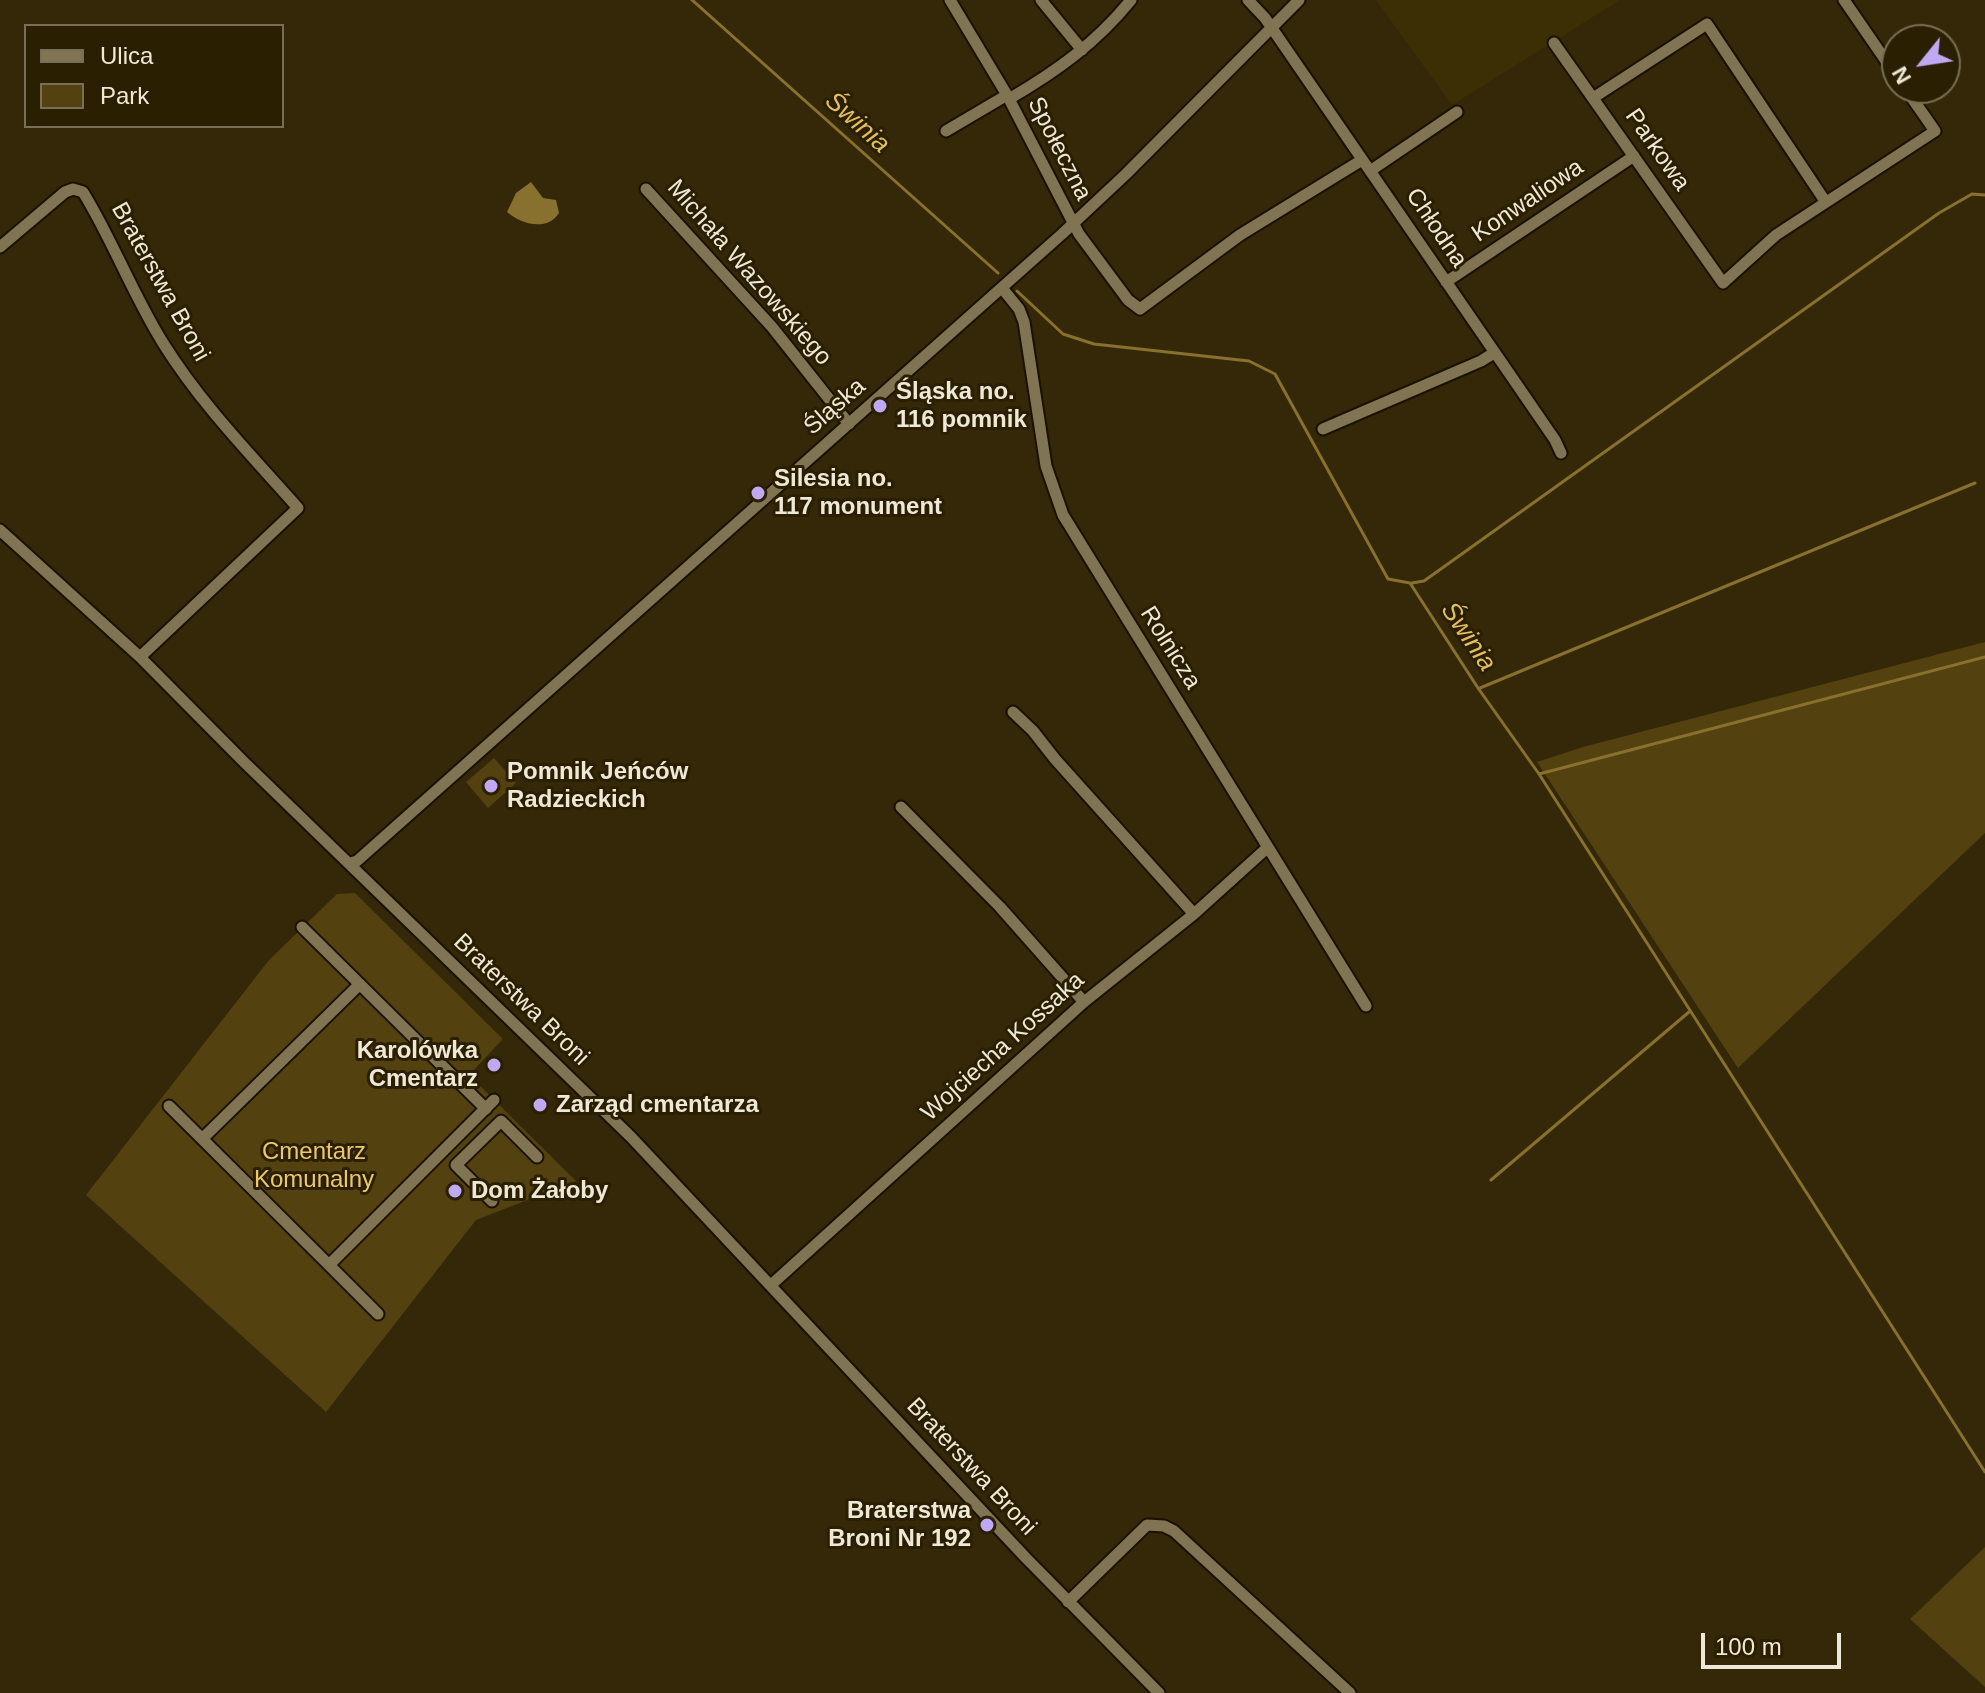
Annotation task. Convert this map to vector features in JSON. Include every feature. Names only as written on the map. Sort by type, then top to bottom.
[{"type":"street","name":"Społeczna","points":[[950,0],[1008,97],[1073,224],[1128,300],[1140,309],[1240,235],[1362,160]]},
{"type":"street","points":[[1041,0],[1082,50]]},
{"type":"street","points":[[946,131],[1064,66],[1111,25],[1131,0]]},
{"type":"street","name":"Chłodna","points":[[1248,0],[1272,28],[1561,453]]},
{"type":"street","name":"Śląska","points":[[351,863],[507,729],[1073,224],[1299,0]]},
{"type":"street","points":[[1844,0],[1881,54]]},
{"type":"street","points":[[1593,98],[1707,24],[1825,201],[1935,131],[1916,104]]},
{"type":"street","name":"Parkowa","points":[[1554,43],[1723,283],[1776,235],[1825,201]]},
{"type":"street","points":[[1370,171],[1457,112]]},
{"type":"street","name":"Konwaliowa","points":[[1446,282],[1634,156]]},
{"type":"street","name":"Braterstwa Broni","points":[[0,247],[65,192],[73,189],[83,192],[163,342],[226,429],[298,508],[140,657]]},
{"type":"street","name":"Michała Wazowskiego","points":[[646,189],[772,327],[849,424]]},
{"type":"street","name":"Rolnicza","points":[[1002,288],[1019,309],[1024,322],[1046,466],[1063,515],[1366,1006]]},
{"type":"street","points":[[1323,429],[1494,353]]},
{"type":"street","name":"Braterstwa Broni","points":[[0,530],[140,657],[631,1137],[1068,1602],[1159,1693]]},
{"type":"street","points":[[1013,712],[1194,914]]},
{"type":"street","points":[[901,807],[1000,907],[1084,1002]]},
{"type":"street","name":"Wojciecha Kossaka","points":[[771,1285],[1084,1002],[1194,914],[1267,848]]},
{"type":"street","points":[[302,927],[489,1105],[537,1157]]},
{"type":"street","points":[[202,1139],[360,984]]},
{"type":"street","points":[[329,1265],[489,1105]]},
{"type":"street","points":[[169,1106],[378,1314]]},
{"type":"street","points":[[456,1165],[501,1121]]},
{"type":"street","points":[[443,1152],[492,1201]]},
{"type":"street","points":[[1068,1602],[1147,1525],[1164,1526],[1174,1531],[1257,1605],[1350,1693]]},
{"type":"shaded area","points":[[1376,0],[1620,0],[1452,105]]},
{"type":"shaded area","points":[[531,182],[543,198],[556,200],[559,213],[548,223],[526,223],[507,212],[516,193]]},
{"type":"green space","points":[[1985,642],[1985,833],[1738,1068],[1537,762],[1583,747]]},
{"type":"green space","points":[[494,758],[516,783],[488,808],[466,782]]},
{"type":"green space","name":"Cmentarz Komunalny","points":[[355,893],[503,1039],[469,1075],[576,1181],[476,1220],[326,1412],[86,1195],[269,960],[337,894]]},
{"type":"green space","points":[[1985,1547],[1985,1687],[1910,1619]]},
{"type":"waterway","name":"Świnia","points":[[692,0],[998,273]]},
{"type":"waterway","points":[[1412,583],[1424,581],[1939,213],[1972,194],[1985,195]]},
{"type":"waterway","name":"Świnia","points":[[1017,291],[1063,334],[1094,344],[1249,361],[1275,374],[1388,579],[1410,583],[1478,688],[1539,774],[1985,657]]},
{"type":"waterway","points":[[1480,688],[1975,483]]},
{"type":"waterway","points":[[1539,774],[1985,1472]]},
{"type":"waterway","points":[[1491,1180],[1689,1012]]},
{"type":"place","name":"Śląska no. 116 pomnik","points":[[880,406]]},
{"type":"place","name":"Silesia no. 117 monument","points":[[758,493]]},
{"type":"place","name":"Pomnik Jeńców Radzieckich","points":[[491,786]]},
{"type":"place","name":"Karolówka Cmentarz","points":[[494,1065]]},
{"type":"place","name":"Zarząd cmentarza","points":[[540,1105]]},
{"type":"place","name":"Dom Żałoby","points":[[455,1191]]},
{"type":"place","name":"Braterstwa Broni Nr 192","points":[[987,1525]]}]
